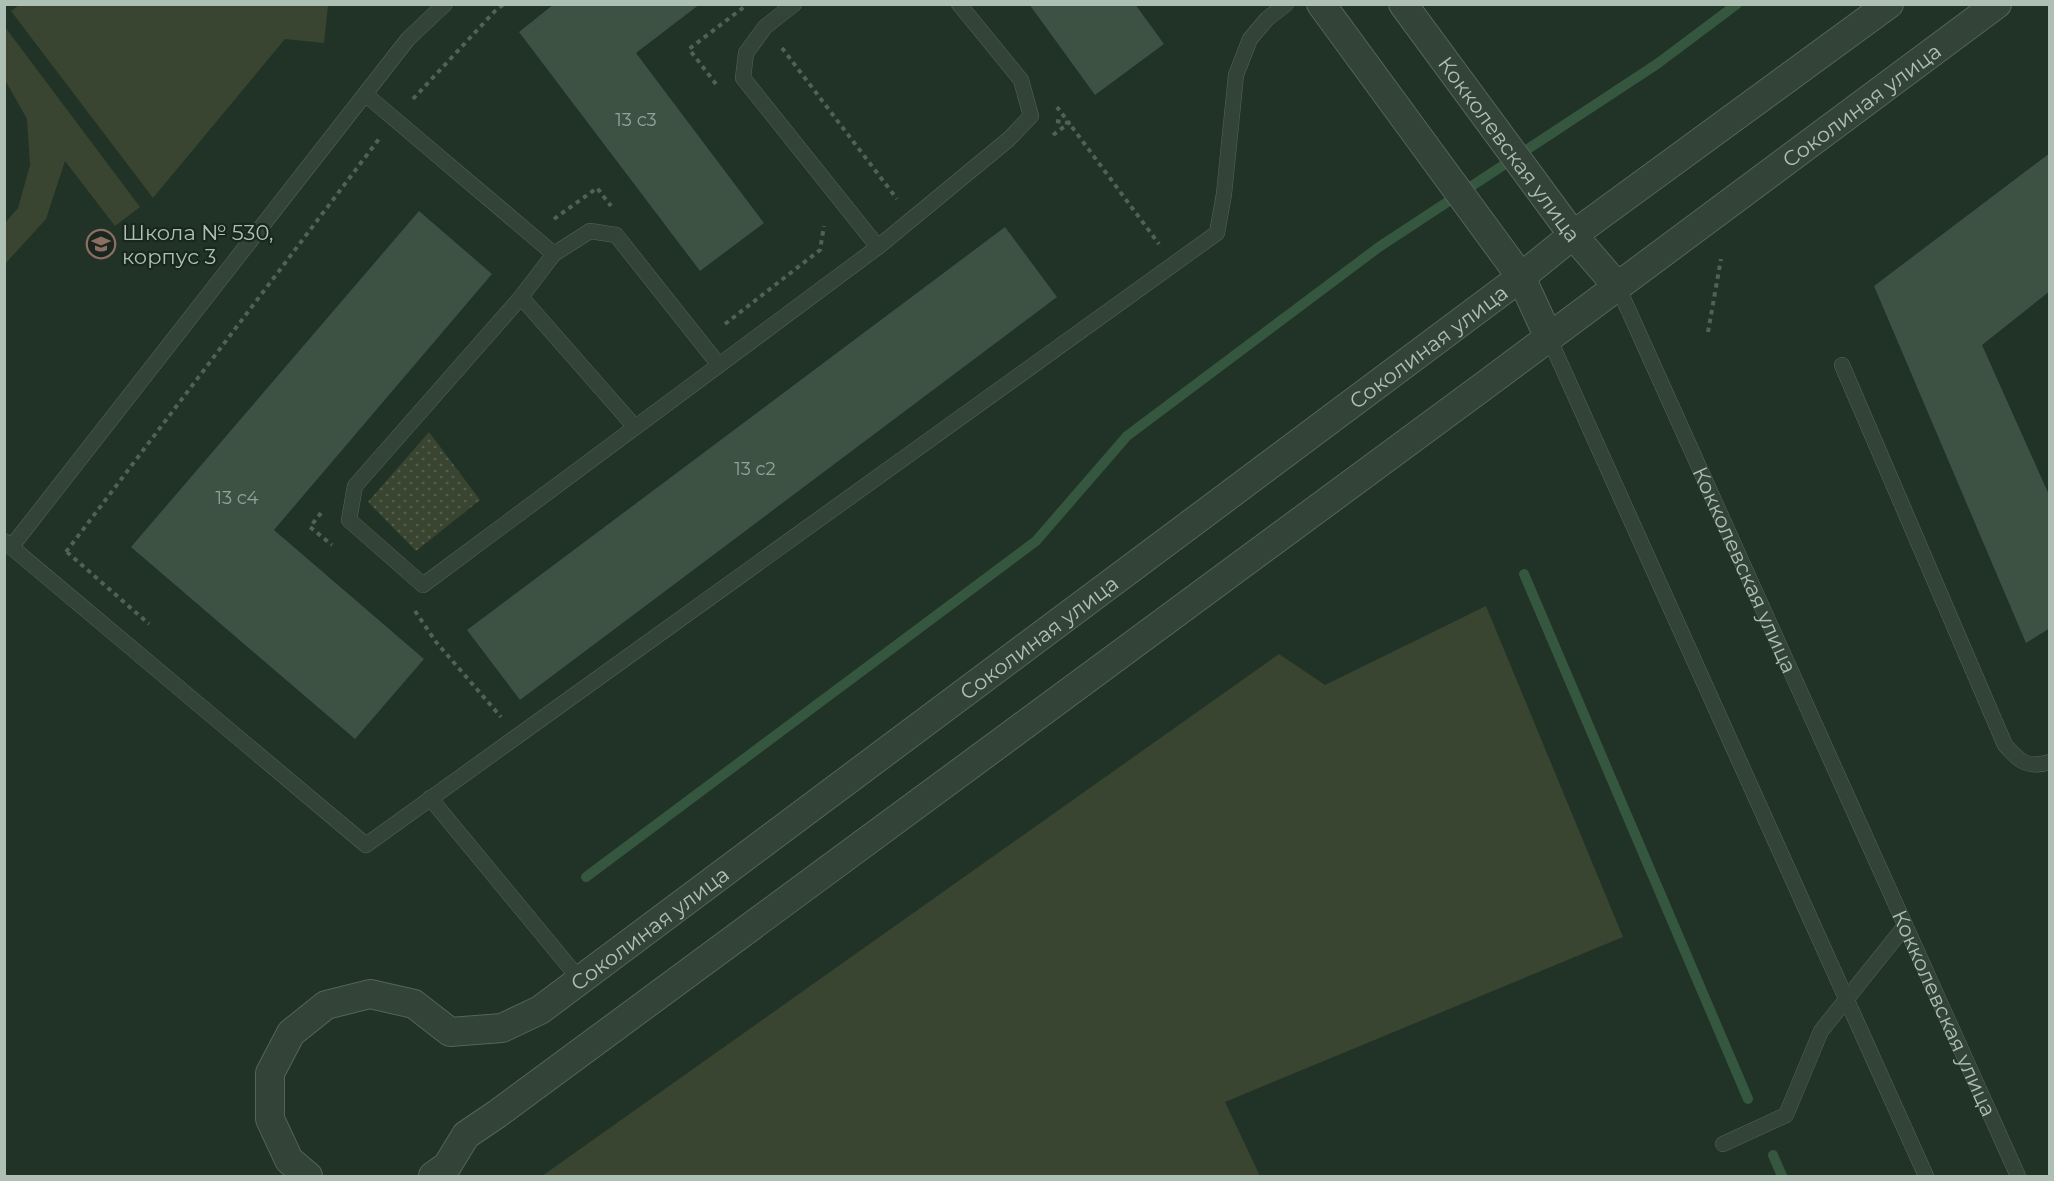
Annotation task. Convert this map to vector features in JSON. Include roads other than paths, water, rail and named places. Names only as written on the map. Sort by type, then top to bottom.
[{"type":"street","points":[[1321,4],[1521,277],[1549,338]]},
{"type":"street","name":"Кокколевская улица","points":[[1403,4],[1573,235],[1618,287]]},
{"type":"street","name":"Соколиная улица","points":[[308,1176],[289,1160],[270,1119],[270,1073],[291,1033],[326,1005],[370,994],[414,1004],[450,1032],[502,1028],[540,1010],[1521,277],[1573,235],[1890,4]]},
{"type":"street","name":"Соколиная улица","points":[[433,1176],[447,1166],[466,1136],[1618,287],[1997,4]]},
{"type":"lane","points":[[445,4],[408,39],[8,544],[366,845],[1217,233],[1224,194],[1236,75],[1250,39],[1267,19],[1286,4]]},
{"type":"lane","points":[[794,4],[765,27],[746,53],[743,78],[878,247]]},
{"type":"lane","points":[[719,365],[616,235],[590,231],[554,254],[521,297],[355,486],[349,520],[423,585],[878,247],[1009,140],[1031,116],[1021,80],[959,4]]},
{"type":"lane","points":[[365,94],[554,254]]},
{"type":"lane","name":"Кокколевская улица","points":[[1618,287],[2018,1176]]},
{"type":"lane","points":[[521,297],[635,427]]},
{"type":"lane","points":[[1549,338],[1926,1176]]},
{"type":"lane","points":[[1842,365],[2005,745],[2019,761],[2039,765],[2049,762]]},
{"type":"lane","points":[[430,798],[581,981]]},
{"type":"lane","points":[[1723,1144],[1786,1115],[1821,1031],[1905,926]]},
{"type":"waterway","points":[[586,877],[1036,541],[1127,436],[1379,247],[1657,64],[1737,4]]},
{"type":"waterway","points":[[1524,574],[1748,1099]]},
{"type":"waterway","points":[[1773,1155],[1782,1176]]},
{"type":"place","name":"Школа № 530, корпус 3","points":[[101,244]]}]
